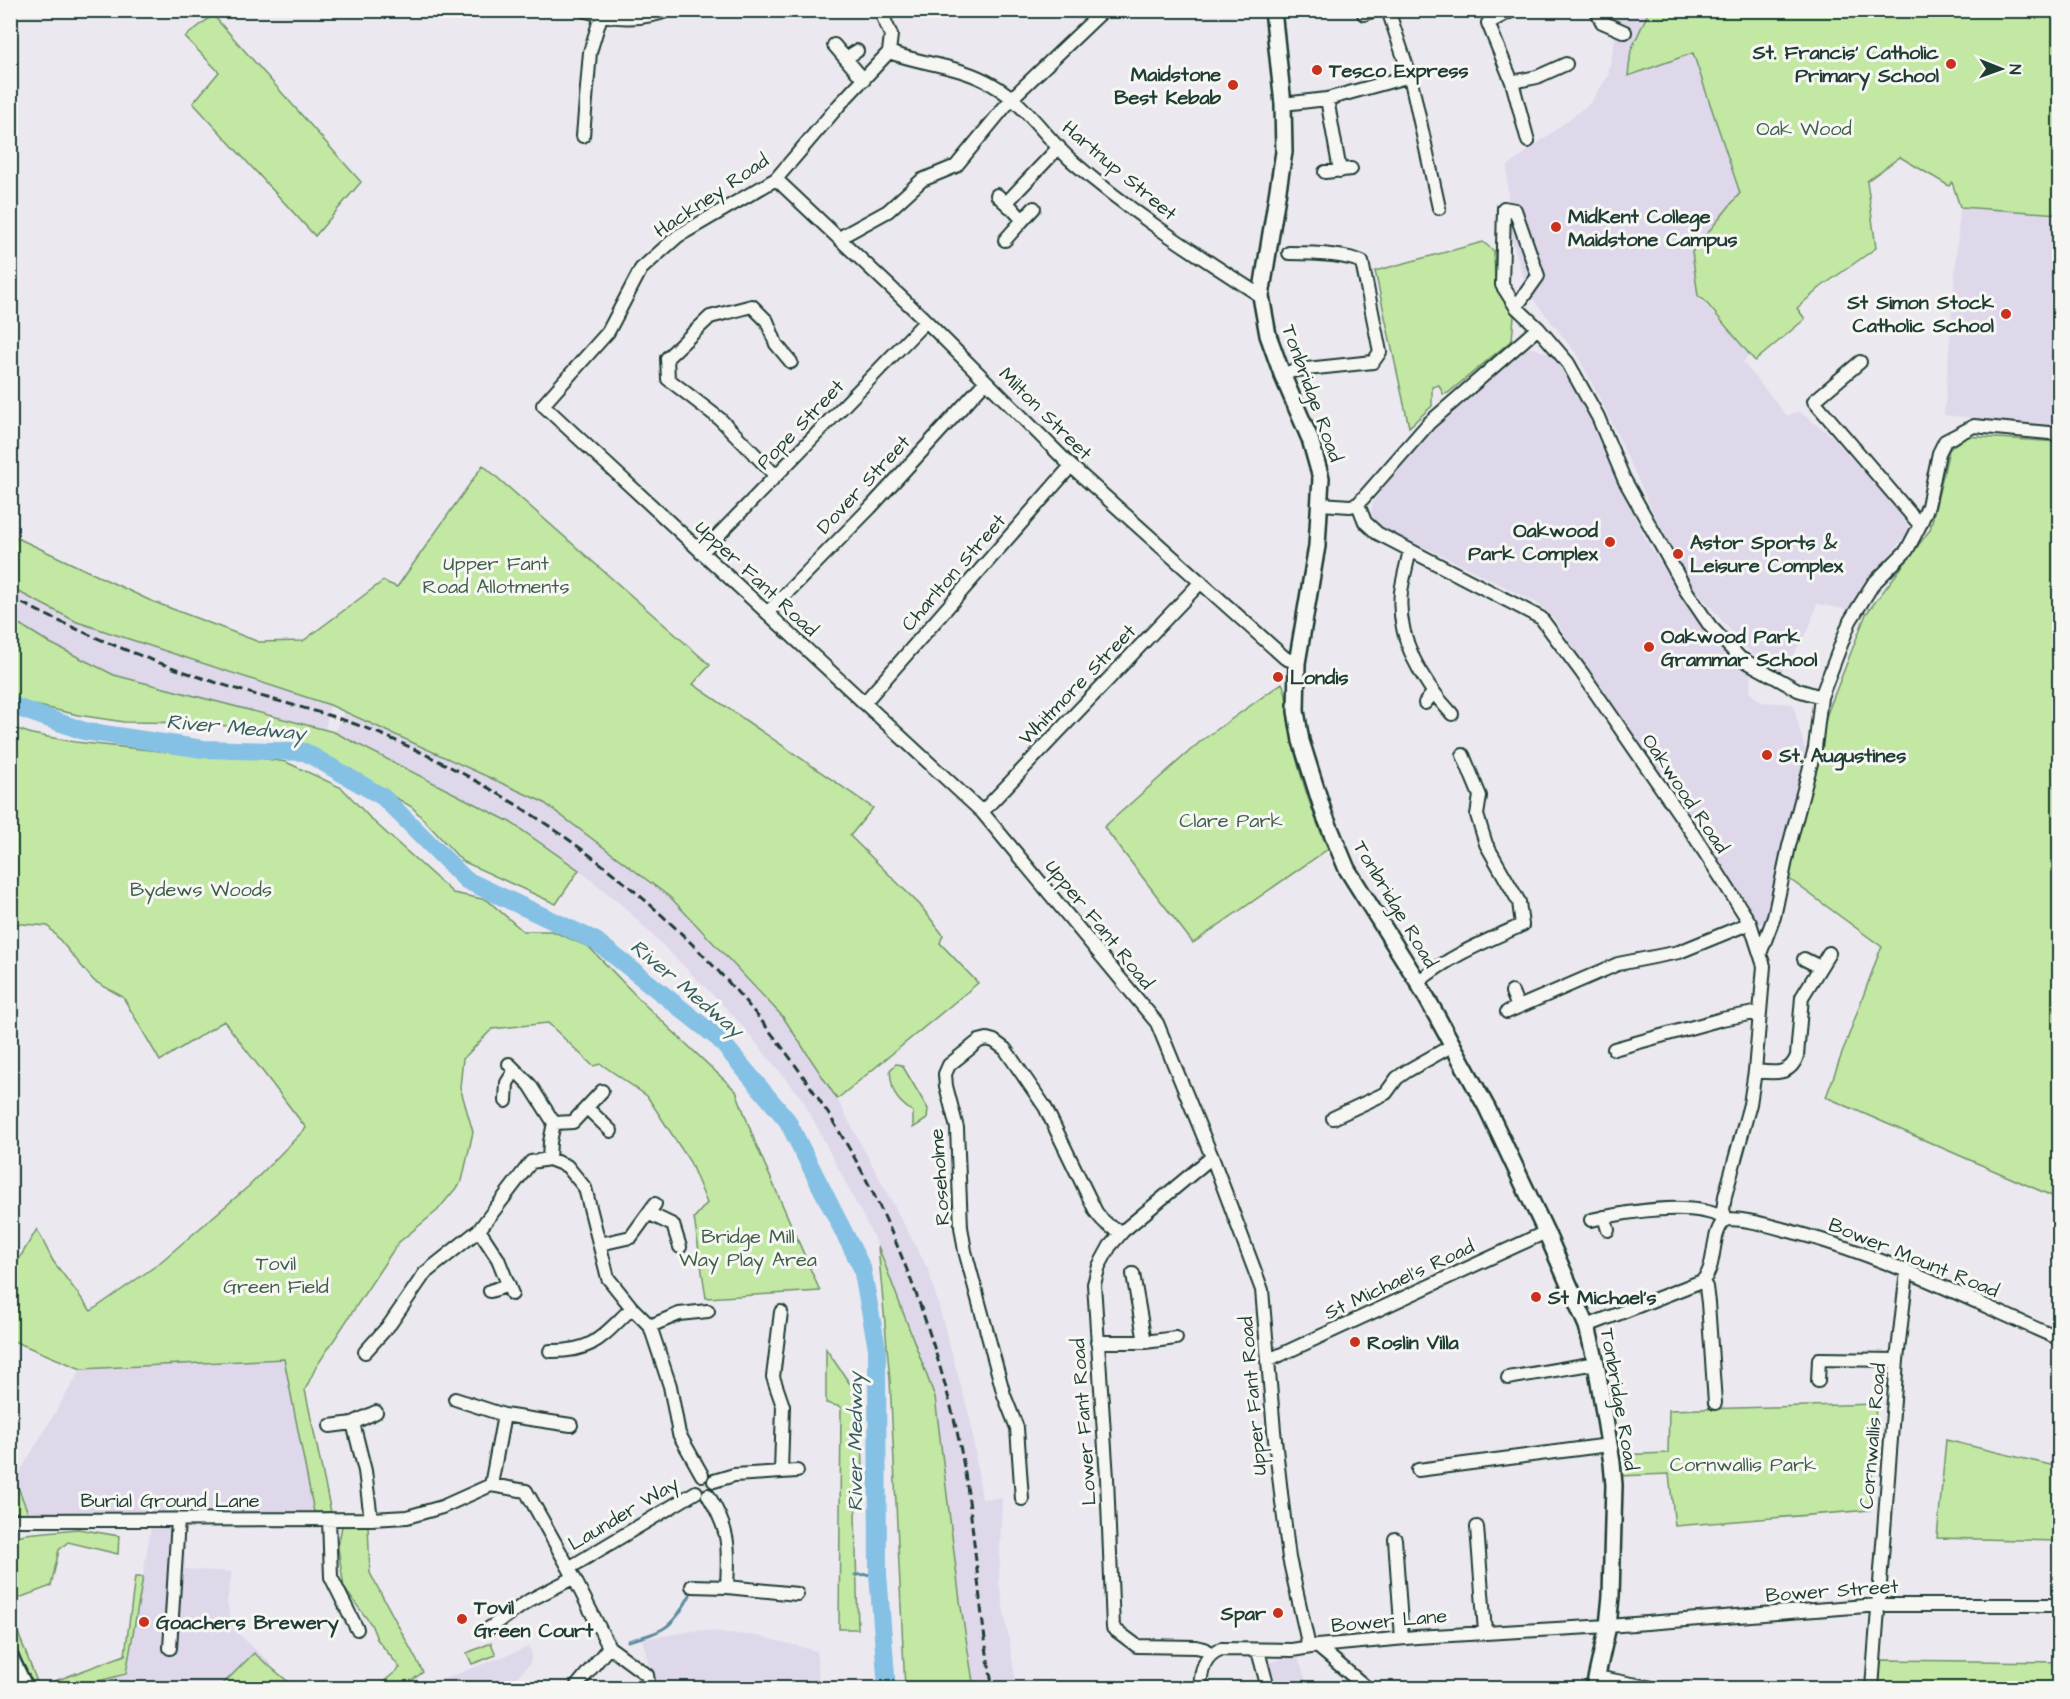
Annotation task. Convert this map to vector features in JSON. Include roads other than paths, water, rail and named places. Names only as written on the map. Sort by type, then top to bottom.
[{"type":"main road","name":"Tonbridge Road","points":[[1273,10],[1283,104],[1284,152],[1261,296],[1268,335],[1310,439],[1321,478],[1317,546],[1297,663],[1296,711],[1301,741],[1324,814],[1347,869],[1418,982],[1492,1118],[1587,1326],[1596,1363],[1614,1485],[1611,1596],[1608,1626],[1595,1683]]},
{"type":"main road","points":[[10,1657],[25,1689]]},
{"type":"street","points":[[584,10],[601,16],[654,17],[669,10]]},
{"type":"street","points":[[880,10],[891,35],[889,52]]},
{"type":"street","points":[[1388,10],[1410,76],[1439,208]]},
{"type":"street","points":[[1513,10],[1488,23],[1512,82],[1528,141]]},
{"type":"street","points":[[1596,10],[1602,22],[1625,32]]},
{"type":"street","points":[[839,238],[888,211],[922,180],[956,166],[1012,98],[1098,12]]},
{"type":"street","points":[[583,136],[590,52],[601,16]]},
{"type":"street","points":[[834,45],[864,80]]},
{"type":"street","points":[[846,58],[857,51]]},
{"type":"street","name":"Hackney Road","points":[[543,405],[608,332],[641,270],[678,236],[776,179],[840,104],[889,52]]},
{"type":"street","name":"Hartnup Street","points":[[889,52],[970,72],[994,85],[1012,98],[1071,160],[1172,239],[1261,296]]},
{"type":"street","points":[[1512,82],[1537,78],[1566,64]]},
{"type":"street","points":[[1283,104],[1327,99],[1410,76]]},
{"type":"street","points":[[1325,172],[1346,170],[1327,99]]},
{"type":"street","points":[[1010,207],[1010,198],[1059,147]]},
{"type":"street","name":"Milton Street","points":[[776,179],[926,321],[1071,466],[1285,658],[1297,663]]},
{"type":"street","points":[[997,195],[1020,217],[1021,222]]},
{"type":"street","points":[[1005,240],[1034,208]]},
{"type":"street","points":[[1516,307],[1538,276],[1515,210],[1504,208],[1502,285],[1516,307],[1538,328],[1568,363],[1598,417],[1624,479],[1687,592],[1710,626],[1740,658],[1798,690],[1821,697]]},
{"type":"street","points":[[1282,374],[1297,370],[1373,362],[1380,352],[1362,262],[1350,257],[1289,253]]},
{"type":"street","points":[[776,476],[720,419],[668,379],[667,358],[710,317],[752,306],[767,321],[776,344],[791,362]]},
{"type":"street","name":"Pope Street","points":[[701,554],[926,321]]},
{"type":"street","points":[[1321,504],[1350,506],[1358,504],[1429,423],[1538,328]]},
{"type":"street","points":[[1860,362],[1814,401],[1920,525]]},
{"type":"street","name":"Dover Street","points":[[766,613],[870,508],[986,381]]},
{"type":"street","name":"Upper Fant Road","points":[[543,405],[701,554],[982,812],[1157,1023],[1212,1157],[1262,1290],[1267,1361],[1289,1558],[1313,1646]]},
{"type":"street","points":[[1760,954],[1774,917],[1789,846],[1815,748],[1821,697],[1850,621],[1873,584],[1907,550],[1920,525],[1928,506],[1939,453],[1945,441],[1974,426],[2060,434]]},
{"type":"street","name":"Charlton Street","points":[[864,703],[1071,466]]},
{"type":"street","name":"Oakwood Road","points":[[1358,504],[1365,522],[1377,533],[1541,618],[1685,822],[1750,923],[1764,966],[1755,1071],[1750,1104],[1725,1196],[1723,1210],[1726,1219]]},
{"type":"street","points":[[1410,550],[1401,592],[1401,623],[1429,698],[1452,714]]},
{"type":"street","name":"Whitmore Street","points":[[982,812],[1201,582]]},
{"type":"street","points":[[1418,982],[1462,951],[1522,926],[1519,902],[1486,844],[1477,815],[1480,796],[1463,755]]},
{"type":"street","points":[[1512,992],[1513,1009],[1618,964],[1679,952],[1750,923]]},
{"type":"street","points":[[1755,1071],[1778,1073],[1794,1064],[1797,1056],[1802,997],[1829,953]]},
{"type":"street","points":[[1804,959],[1820,967]]},
{"type":"street","points":[[1614,1049],[1760,1012]]},
{"type":"street","name":"Roseholme","points":[[1022,1498],[1017,1428],[1004,1395],[965,1251],[961,1227],[957,1128],[946,1086],[945,1074],[949,1065],[979,1041],[994,1041],[1005,1049],[1045,1107],[1096,1212],[1106,1224],[1117,1231],[1123,1231]]},
{"type":"street","points":[[1332,1118],[1386,1093],[1397,1078],[1453,1045]]},
{"type":"street","points":[[506,1101],[507,1083],[512,1067],[530,1085],[554,1123],[549,1159]]},
{"type":"street","points":[[554,1123],[573,1122],[602,1091]]},
{"type":"street","points":[[587,1108],[611,1131]]},
{"type":"street","name":"Lower Fant Road","points":[[1211,1654],[1205,1649],[1196,1647],[1137,1646],[1113,1628],[1107,1478],[1094,1284],[1110,1246],[1123,1231],[1212,1157]]},
{"type":"street","points":[[365,1352],[390,1324],[425,1273],[479,1230],[531,1162],[549,1159],[567,1166],[585,1188],[608,1278],[650,1326],[670,1386],[679,1434],[702,1475]]},
{"type":"street","points":[[600,1244],[631,1237],[652,1209],[674,1225],[680,1247]]},
{"type":"street","name":"Bower Mount Road","points":[[1591,1220],[1606,1223],[1645,1210],[1663,1209],[1716,1213],[1726,1219],[1761,1223],[1848,1247],[2060,1340]]},
{"type":"street","points":[[1587,1326],[1702,1281],[1709,1269],[1719,1224],[1726,1219]]},
{"type":"street","points":[[479,1230],[498,1259],[511,1290],[490,1291]]},
{"type":"street","name":"St Michael's Road","points":[[1267,1361],[1546,1232]]},
{"type":"street","name":"Cornwallis Road","points":[[1872,1689],[1897,1360],[1907,1271]]},
{"type":"street","points":[[1132,1274],[1144,1342]]},
{"type":"street","points":[[1702,1281],[1706,1287],[1708,1303],[1715,1403]]},
{"type":"street","points":[[550,1351],[572,1352],[593,1344],[632,1308]]},
{"type":"street","points":[[650,1326],[679,1314],[708,1311]]},
{"type":"street","points":[[781,1472],[783,1406],[773,1377],[782,1312]]},
{"type":"street","points":[[1097,1342],[1144,1342],[1176,1338]]},
{"type":"street","points":[[1818,1381],[1819,1359],[1897,1360]]},
{"type":"street","points":[[1508,1378],[1596,1363]]},
{"type":"street","points":[[455,1399],[504,1415],[571,1425]]},
{"type":"street","points":[[330,1426],[353,1422],[376,1412]]},
{"type":"street","points":[[504,1415],[491,1485],[526,1491],[609,1647],[647,1675],[649,1689]]},
{"type":"street","points":[[353,1422],[365,1471],[371,1519]]},
{"type":"street","points":[[1418,1470],[1609,1446]]},
{"type":"street","points":[[714,1481],[734,1475],[797,1471]]},
{"type":"street","name":"Launder Way","points":[[488,1629],[571,1573],[715,1488],[714,1481],[709,1476],[702,1475],[694,1482],[702,1494]]},
{"type":"street","name":"Burial Ground Lane","points":[[10,1520],[329,1520],[407,1517],[442,1507],[491,1485]]},
{"type":"street","points":[[702,1494],[721,1516],[729,1545],[727,1587]]},
{"type":"street","points":[[170,1647],[178,1520]]},
{"type":"street","points":[[329,1520],[331,1577],[357,1629]]},
{"type":"street","points":[[1477,1527],[1485,1632]]},
{"type":"street","points":[[1395,1539],[1402,1638]]},
{"type":"street","points":[[692,1586],[797,1594]]},
{"type":"street","name":"Bower Street","points":[[1608,1626],[1879,1605],[2060,1605]]},
{"type":"street","name":"Bower Lane","points":[[1211,1654],[1221,1649],[1292,1650],[1402,1638],[1608,1626]]},
{"type":"street","points":[[1313,1646],[1367,1689]]},
{"type":"street","points":[[575,1689],[609,1647]]},
{"type":"street","points":[[1258,1651],[1268,1689]]},
{"type":"street","points":[[1200,1689],[1204,1663],[1211,1654]]},
{"type":"street","points":[[1595,1683],[1653,1689]]},
{"type":"waterway","name":"River Medway","points":[[10,705],[84,731],[203,749],[305,752],[383,797],[466,880],[596,941],[719,1039],[787,1120],[862,1268],[877,1348],[878,1574],[887,1688]]},
{"type":"waterway","points":[[855,1575],[878,1574]]},
{"type":"waterway","points":[[628,1641],[666,1627],[678,1615],[690,1595]]},
{"type":"railway","points":[[10,597],[92,636],[175,669],[360,726],[452,768],[522,808],[589,854],[651,906],[710,962],[763,1023],[811,1088],[854,1157],[899,1249],[934,1346],[960,1445],[993,1688]]},
{"type":"place","name":"St. Francis' Catholic Primary School","points":[[1951,64]]},
{"type":"place","name":"Tesco Express","points":[[1317,70]]},
{"type":"place","name":"Maidstone Best Kebab","points":[[1233,85]]},
{"type":"place","name":"MidKent College Maidstone Campus","points":[[1556,227]]},
{"type":"place","name":"St Simon Stock Catholic School","points":[[2006,314]]},
{"type":"place","name":"Oakwood Park Complex","points":[[1610,542]]},
{"type":"place","name":"Astor Sports & Leisure Complex","points":[[1678,554]]},
{"type":"place","name":"Oakwood Park Grammar School","points":[[1649,647]]},
{"type":"place","name":"Londis","points":[[1278,677]]},
{"type":"place","name":"St. Augustines","points":[[1767,755]]},
{"type":"place","name":"St Michael's","points":[[1536,1297]]},
{"type":"place","name":"Roslin Villa","points":[[1355,1342]]},
{"type":"place","name":"Spar","points":[[1278,1613]]},
{"type":"place","name":"Tovil Green Court","points":[[462,1619]]},
{"type":"place","name":"Goachers Brewery","points":[[144,1622]]},
{"type":"park label","name":"Oak Wood","points":[[1804,128]]},
{"type":"park label","name":"Upper Fant Road Allotments","points":[[496,574]]},
{"type":"park label","name":"Clare Park","points":[[1231,820]]},
{"type":"park label","name":"Bydews Woods","points":[[201,889]]},
{"type":"park label","name":"Bridge Mill Way Play Area","points":[[748,1248]]},
{"type":"park label","name":"Tovil Green Field","points":[[276,1274]]},
{"type":"park label","name":"Cornwallis Park","points":[[1743,1464]]}]
